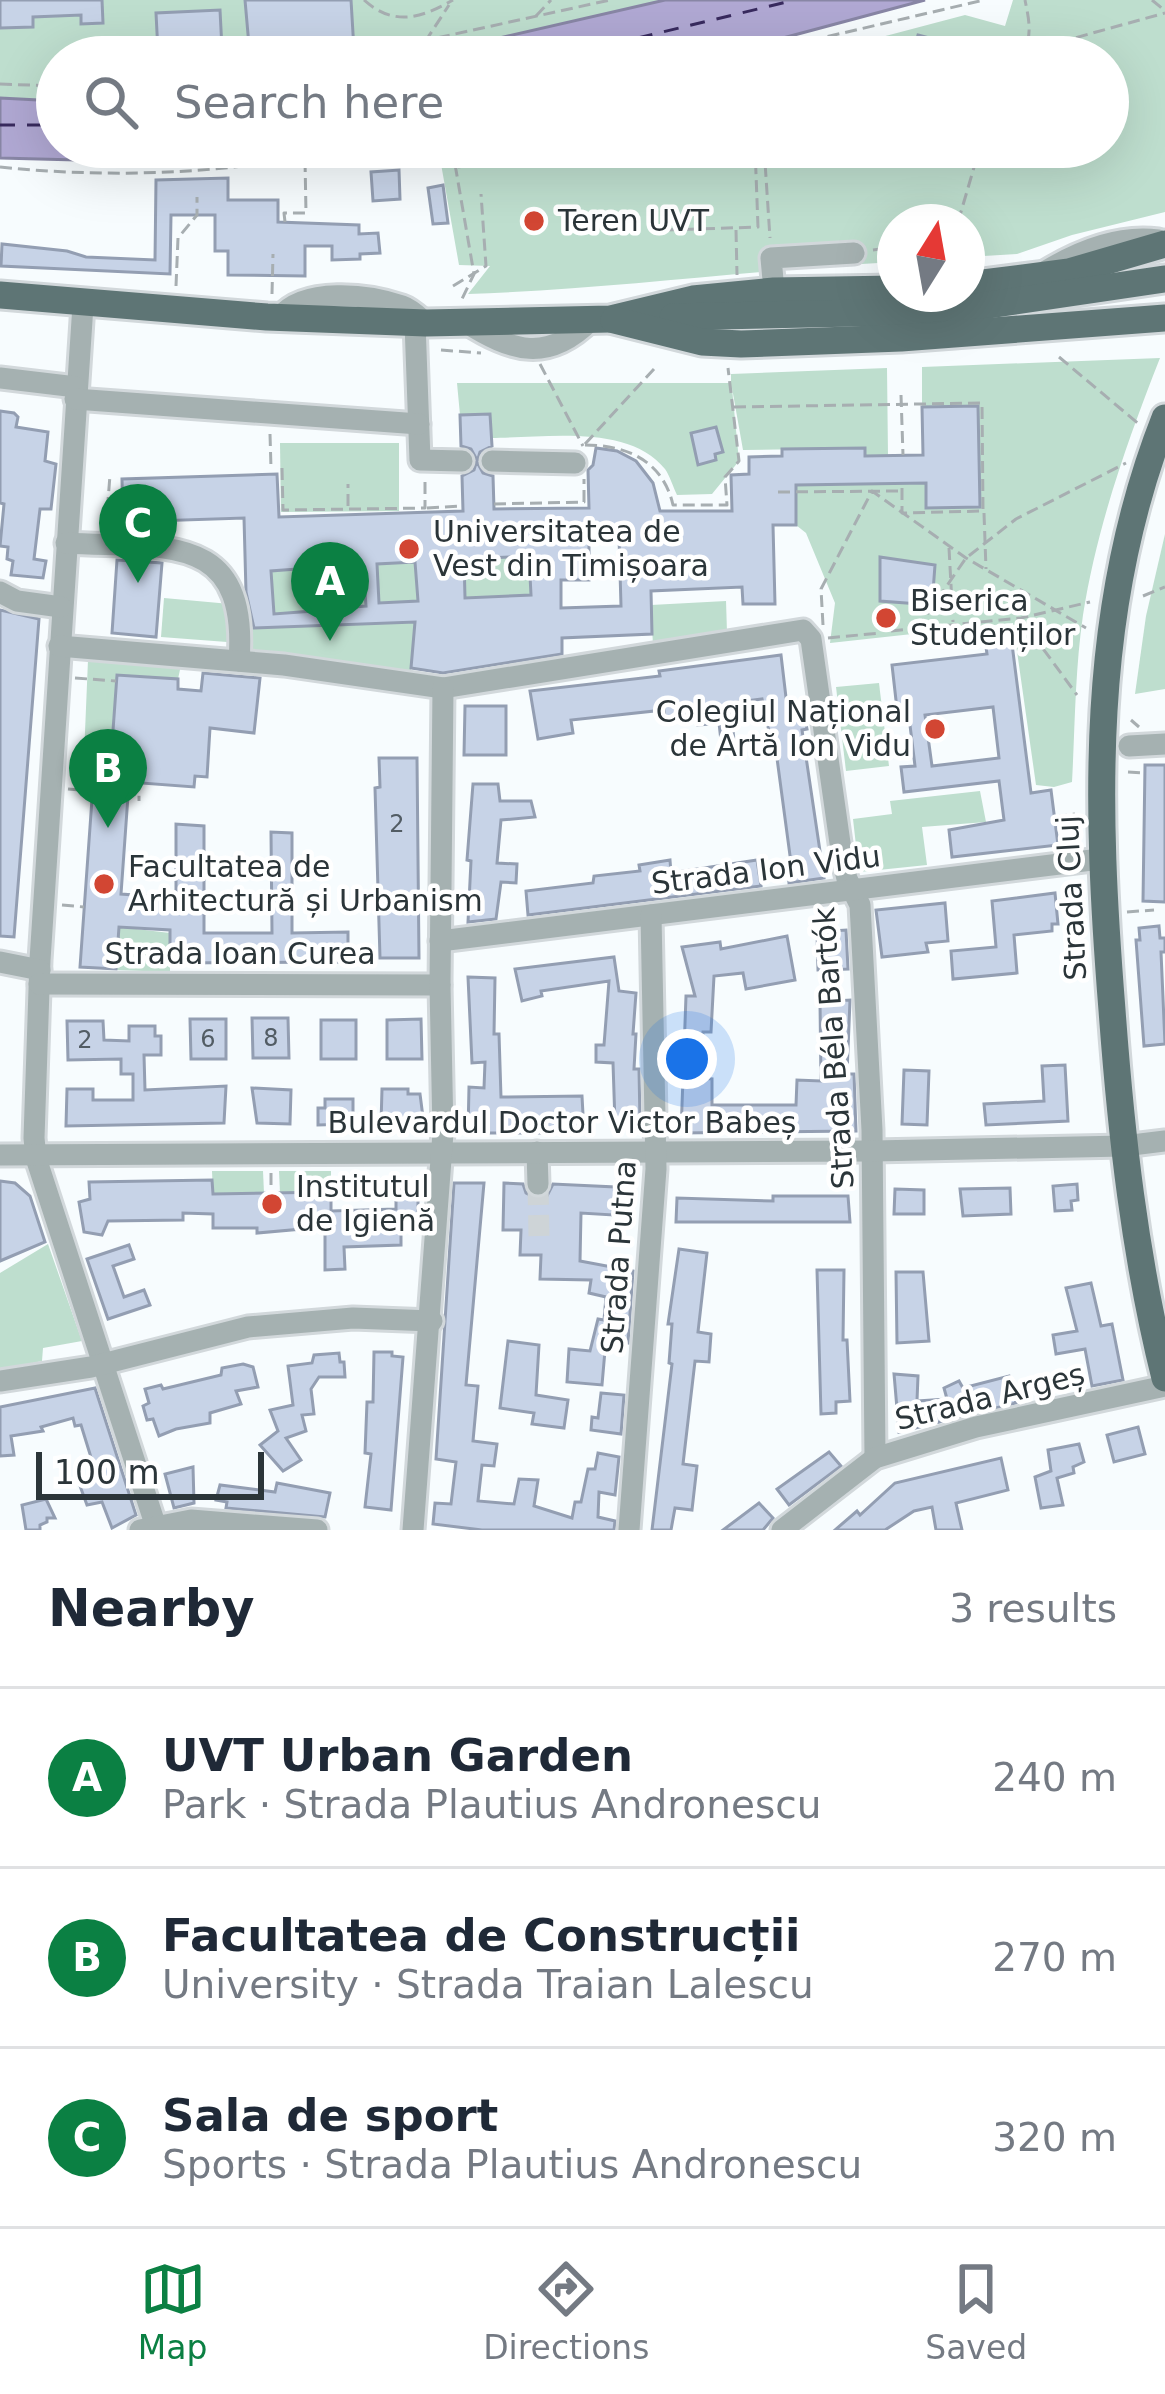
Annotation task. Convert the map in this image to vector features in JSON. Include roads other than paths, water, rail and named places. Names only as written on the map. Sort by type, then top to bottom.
[{"type":"main road","points":[[985,283],[1034,279],[1165,242]]},
{"type":"main road","points":[[0,295],[83,305],[276,307],[420,323],[463,311],[600,320],[948,310],[1164,280]]},
{"type":"main road","points":[[600,320],[693,299],[774,291],[877,289]]},
{"type":"main road","points":[[600,320],[702,342],[741,344],[901,338],[1165,318]]},
{"type":"main road","name":"Strada Cluj","points":[[1152,422],[1105,681],[1099,756],[1100,859],[1124,1146],[1165,1382]]},
{"type":"street","points":[[774,291],[771,258],[854,253]]},
{"type":"street","points":[[83,305],[39,977],[36,1158],[104,1363],[151,1528],[191,1520],[317,1530]]},
{"type":"street","points":[[420,323],[420,460],[462,461]]},
{"type":"street","points":[[0,378],[75,393],[419,424]]},
{"type":"street","points":[[492,461],[581,458]]},
{"type":"street","points":[[66,543],[181,549],[209,566],[240,609],[238,662]]},
{"type":"street","points":[[0,592],[17,601],[61,607]]},
{"type":"street","name":"Strada Béla Bartók","points":[[442,688],[732,639],[803,630],[811,639],[842,857],[860,905],[873,1151],[875,1458]]},
{"type":"street","points":[[58,646],[238,662],[442,688],[442,1154],[413,1530]]},
{"type":"street","points":[[1129,746],[1165,744]]},
{"type":"street","name":"Strada Ion Vidu","points":[[440,941],[1100,859]]},
{"type":"street","name":"Strada Putna","points":[[629,1530],[656,1151],[651,915]]},
{"type":"street","name":"Strada Ioan Curea","points":[[0,962],[39,977],[440,985]]},
{"type":"street","name":"Bulevardul Doctor Victor Babeș","points":[[0,1155],[873,1151],[1165,1141]]},
{"type":"street","points":[[536,1152],[538,1184]]},
{"type":"street","points":[[0,1381],[104,1363],[248,1327],[353,1318],[432,1321]]},
{"type":"street","name":"Strada Argeș","points":[[782,1530],[875,1458],[976,1427],[1165,1382]]},
{"type":"tunnel","points":[[538,1184],[539,1237]]},
{"type":"place","name":"Teren UVT","points":[[534,221]]},
{"type":"place","name":"Universitatea de Vest din Timișoara","points":[[409,549]]},
{"type":"place","name":"Sala de sport","points":[[138,583]]},
{"type":"place","name":"Biserica Studenților","points":[[886,618]]},
{"type":"place","name":"UVT Urban Garden","points":[[330,641]]},
{"type":"place","name":"Colegiul Național de Artă Ion Vidu","points":[[935,729]]},
{"type":"place","name":"Facultatea de Construcții","points":[[108,828]]},
{"type":"place","name":"Facultatea de Arhitectură și Urbanism","points":[[104,884]]},
{"type":"place","name":"Institutul de Igienă","points":[[272,1204]]}]
